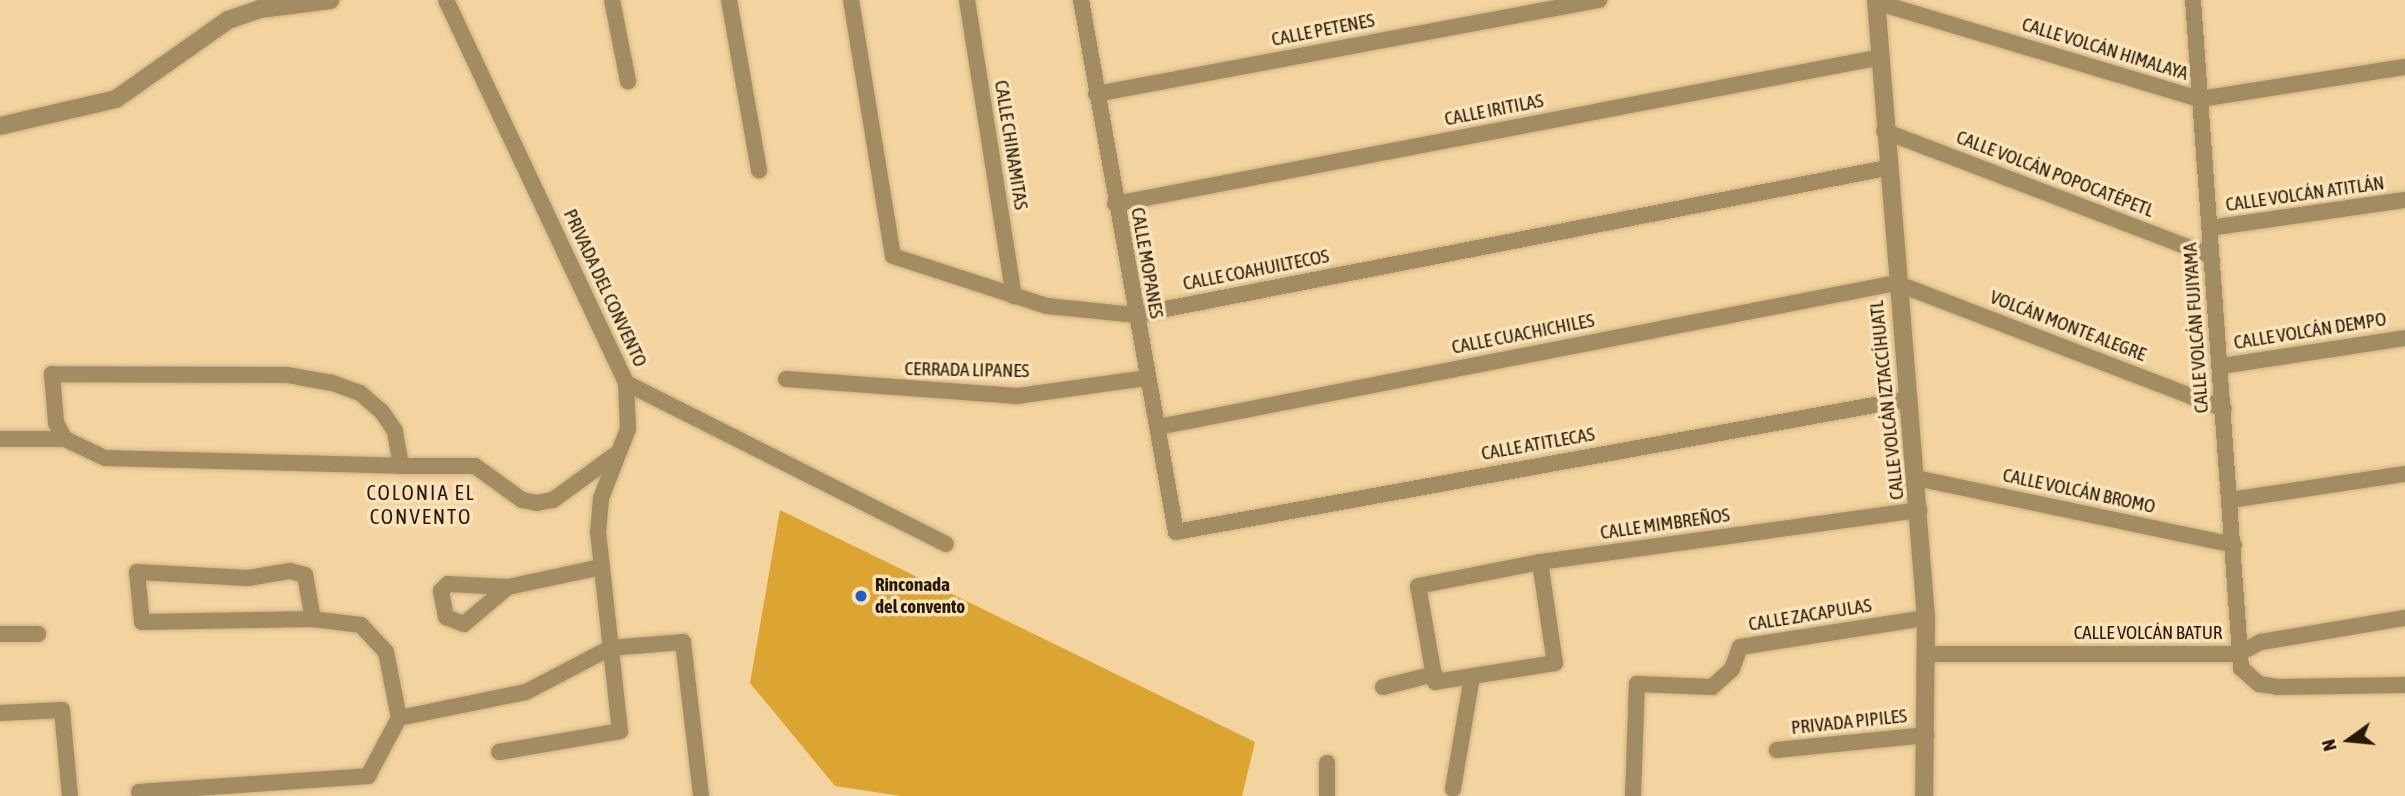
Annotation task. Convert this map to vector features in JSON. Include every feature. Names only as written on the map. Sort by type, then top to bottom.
[{"type":"street","points":[[0,126],[116,99],[228,20],[260,9],[330,0]]},
{"type":"street","name":"PRIVADA DEL CONVENTO","points":[[446,0],[626,383],[946,544]]},
{"type":"street","points":[[612,0],[628,81]]},
{"type":"street","points":[[729,0],[759,170]]},
{"type":"street","name":"CALLE COAHUILTECOS","points":[[851,0],[893,256],[1047,306],[1135,315],[1886,168]]},
{"type":"street","name":"CALLE CHINAMITAS","points":[[967,0],[1014,296]]},
{"type":"street","name":"CALLE MOPANES","points":[[1081,0],[1135,315],[1177,531]]},
{"type":"street","name":"CALLE PETENES","points":[[1096,94],[1599,0]]},
{"type":"street","name":"CALLE VOLCÁN FUJIYAMA","points":[[2193,0],[2234,545],[2238,654]]},
{"type":"street","name":"CALLE VOLCÁN HIMALAYA","points":[[1876,1],[2200,99]]},
{"type":"street","name":"CALLE VOLCÁN IZTACCÍHUATL","points":[[1876,1],[1886,168],[1919,510],[1926,618],[1928,654],[1924,796]]},
{"type":"street","name":"CALLE IRITILAS","points":[[1115,204],[1881,57]]},
{"type":"street","points":[[2200,99],[2405,66]]},
{"type":"street","name":"CALLE VOLCÁN POPOCATÉPETL","points":[[1884,131],[2211,256]]},
{"type":"street","name":"CALLE VOLCÁN ATITLÁN","points":[[2210,229],[2405,200]]},
{"type":"street","name":"VOLCÁN MONTE ALEGRE","points":[[1896,283],[2224,409]]},
{"type":"street","name":"CALLE CUACHICHILES","points":[[1158,427],[1896,283]]},
{"type":"street","name":"CALLE VOLCÁN DEMPO","points":[[2221,366],[2405,338]]},
{"type":"street","points":[[65,439],[56,423],[52,374],[287,375],[360,393],[395,431],[401,466]]},
{"type":"street","name":"CERRADA LIPANES","points":[[786,379],[1017,396],[1147,378]]},
{"type":"street","points":[[499,752],[620,731],[601,567],[601,498],[615,455],[628,429],[626,383]]},
{"type":"street","name":"CALLE ATITLECAS","points":[[1177,531],[1907,399]]},
{"type":"street","points":[[0,439],[65,439],[105,458],[475,466],[522,500],[537,503],[553,500],[615,455]]},
{"type":"street","points":[[2230,499],[2405,474]]},
{"type":"street","name":"CALLE VOLCÁN BROMO","points":[[1916,478],[2234,545]]},
{"type":"street","name":"CALLE MIMBREÑOS","points":[[1434,674],[1418,586],[1540,562],[1919,510]]},
{"type":"street","points":[[1383,687],[1434,674],[1435,682],[1555,663],[1540,562]]},
{"type":"street","points":[[508,587],[601,567]]},
{"type":"street","points":[[139,792],[368,776],[399,718],[386,652],[375,634],[346,621],[313,619],[142,622],[137,572],[248,578],[290,570],[309,583],[313,619]]},
{"type":"street","name":"CALLE ZACAPULAS","points":[[1633,796],[1637,684],[1712,687],[1732,669],[1740,647],[1926,618]]},
{"type":"street","name":"CALLE VOLCÁN BATUR","points":[[1928,654],[2238,654],[2261,642],[2405,618]]},
{"type":"street","points":[[0,634],[38,634]]},
{"type":"street","points":[[399,718],[526,692],[610,648],[683,642],[701,796]]},
{"type":"street","points":[[2238,654],[2241,668],[2259,684],[2405,685]]},
{"type":"street","points":[[1453,789],[1472,677]]},
{"type":"street","points":[[0,713],[62,710],[70,796]]},
{"type":"street","name":"PRIVADA PIPILES","points":[[1777,750],[1926,735]]},
{"type":"street","points":[[1326,763],[1327,796]]},
{"type":"building","name":"Rinconada del convento","points":[[780,510],[1255,742],[1242,796],[901,796],[835,786],[750,683]]},
{"type":"place","name":"Rinconada del convento","points":[[861,596]]},
{"type":"district","name":"COLONIA EL CONVENTO","points":[[421,504]]}]
